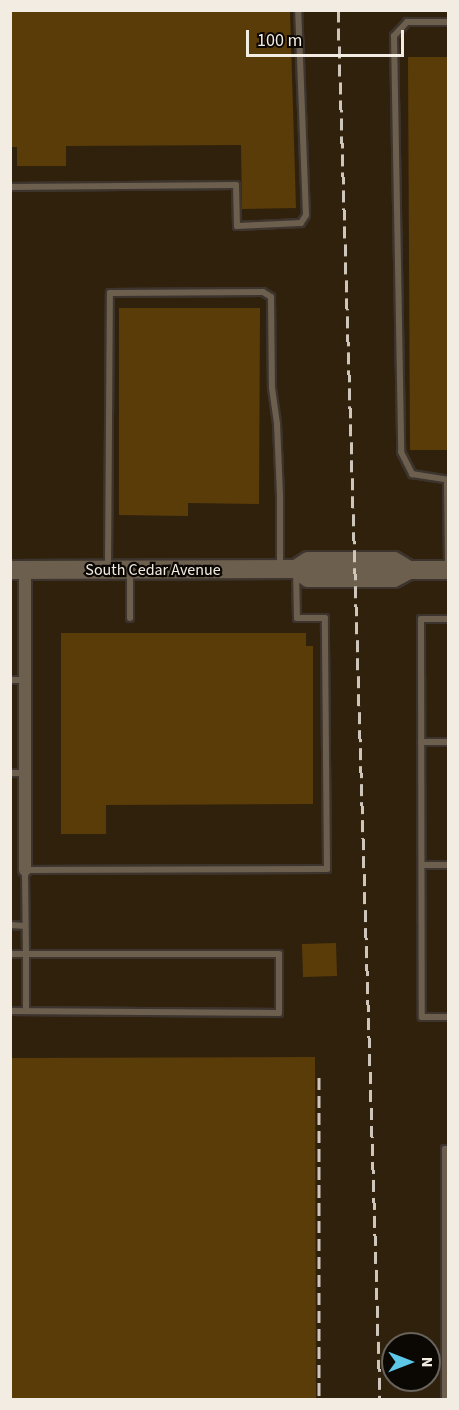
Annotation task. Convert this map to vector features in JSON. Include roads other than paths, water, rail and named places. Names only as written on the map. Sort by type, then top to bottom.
[{"type":"main road","name":"South Cedar Avenue","points":[[18,570],[288,569],[308,578],[394,578],[409,570],[448,570]]},
{"type":"street","points":[[18,570],[25,680],[25,870]]},
{"type":"lane","points":[[10,188],[236,184],[237,226],[301,224],[306,215],[298,10]]},
{"type":"lane","points":[[448,22],[407,22],[394,36],[401,452],[412,474],[448,480],[448,570]]},
{"type":"lane","points":[[26,1011],[25,870],[327,869],[325,618],[297,618],[288,569],[280,496],[277,424],[272,388],[271,297],[262,292],[110,293],[108,570]]},
{"type":"lane","points":[[130,570],[130,618]]},
{"type":"lane","points":[[448,619],[421,619],[422,1017],[448,1017]]},
{"type":"lane","points":[[10,680],[25,680]]},
{"type":"lane","points":[[421,742],[448,742]]},
{"type":"lane","points":[[10,773],[25,773]]},
{"type":"lane","points":[[422,865],[448,865]]},
{"type":"lane","points":[[10,925],[25,926]]},
{"type":"lane","points":[[10,954],[279,954],[279,1013],[10,1011]]},
{"type":"lane","points":[[445,1400],[445,1149],[448,1149]]},
{"type":"railway","points":[[338,10],[380,1400]]},
{"type":"railway","points":[[319,1077],[319,1400]]}]
